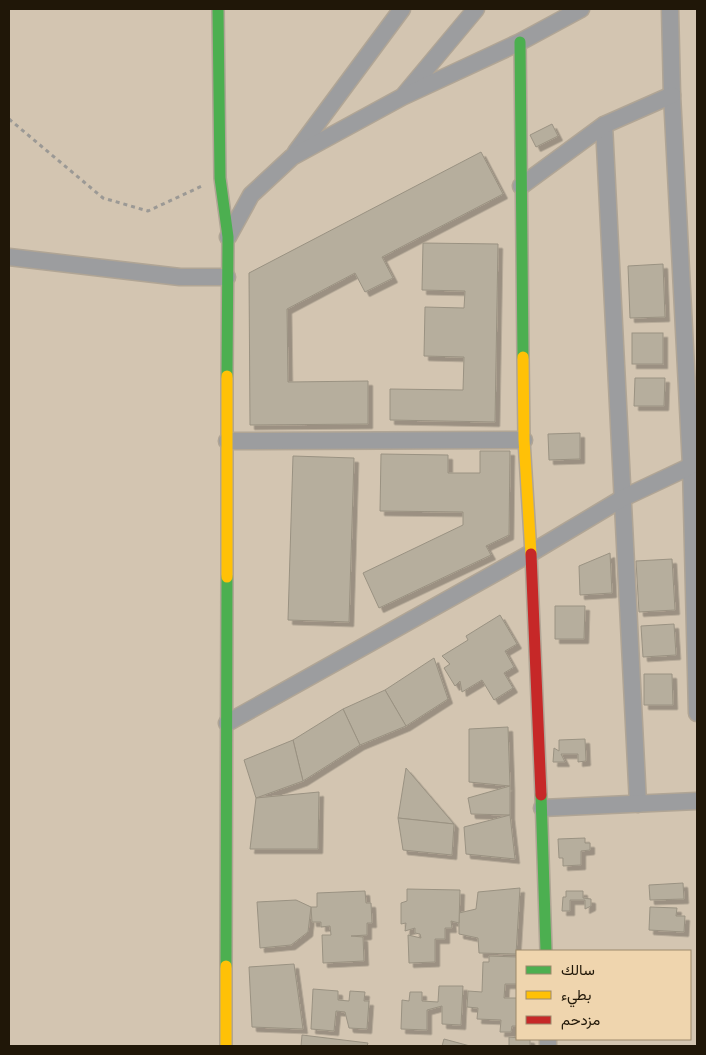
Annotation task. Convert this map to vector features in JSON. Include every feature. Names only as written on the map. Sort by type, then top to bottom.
[{"type":"street","points":[[218,9],[220,178],[228,237],[226,1046]]},
{"type":"street","points":[[228,237],[252,195],[292,156],[402,9]]},
{"type":"street","points":[[402,97],[476,9]]},
{"type":"street","points":[[292,156],[402,97],[520,42],[581,9]]},
{"type":"street","points":[[670,9],[672,95],[691,466],[697,713]]},
{"type":"street","points":[[520,42],[524,440],[542,808],[546,950]]},
{"type":"street","points":[[521,186],[604,125],[672,95]]},
{"type":"street","points":[[604,125],[638,804]]},
{"type":"street","points":[[9,257],[180,277],[227,277]]},
{"type":"street","points":[[226,441],[524,440]]},
{"type":"street","points":[[226,723],[531,553],[623,498],[691,466]]},
{"type":"street","points":[[542,808],[697,801]]},
{"type":"path","points":[[9,119],[103,198],[148,211],[220,178]]},
{"type":"building","points":[[552,124],[558,136],[536,147],[530,135]]},
{"type":"building","points":[[481,152],[503,194],[382,257],[393,278],[365,292],[355,273],[287,309],[288,382],[368,381],[368,424],[250,425],[249,273]]},
{"type":"building","points":[[423,243],[498,244],[495,422],[390,420],[390,389],[463,390],[464,357],[424,356],[425,307],[464,308],[465,291],[422,290]]},
{"type":"building","points":[[663,264],[665,317],[630,318],[628,266]]},
{"type":"building","points":[[632,333],[663,333],[663,364],[632,364]]},
{"type":"building","points":[[635,378],[665,378],[664,406],[634,406]]},
{"type":"building","points":[[580,433],[580,459],[549,460],[548,434]]},
{"type":"building","points":[[480,451],[510,451],[509,535],[486,546],[491,555],[379,608],[363,573],[463,525],[463,512],[380,511],[381,454],[448,455],[448,473],[480,473]]},
{"type":"building","points":[[293,456],[354,458],[349,622],[288,620]]},
{"type":"building","points":[[610,553],[612,593],[580,595],[579,566]]},
{"type":"building","points":[[672,559],[675,610],[639,612],[636,561]]},
{"type":"building","points":[[555,606],[585,606],[584,639],[555,639]]},
{"type":"building","points":[[500,615],[517,644],[505,651],[514,667],[504,673],[513,688],[494,700],[482,680],[462,692],[460,681],[455,686],[444,668],[450,664],[442,656],[468,640],[466,636]]},
{"type":"building","points":[[674,624],[676,655],[643,657],[641,626]]},
{"type":"building","points":[[434,658],[448,699],[406,726],[385,690]]},
{"type":"building","points":[[644,674],[672,674],[673,705],[644,705]]},
{"type":"building","points":[[385,690],[406,726],[360,745],[343,709]]},
{"type":"building","points":[[343,709],[360,745],[303,781],[293,740]]},
{"type":"building","points":[[508,727],[510,786],[469,782],[469,729]]},
{"type":"building","points":[[585,739],[586,761],[578,762],[578,754],[561,754],[565,762],[553,762],[554,748],[559,751],[559,740]]},
{"type":"building","points":[[293,740],[303,781],[256,798],[244,760]]},
{"type":"building","points":[[406,768],[454,824],[398,818]]},
{"type":"building","points":[[510,786],[510,815],[471,814],[468,798]]},
{"type":"building","points":[[319,792],[318,849],[250,849],[256,798]]},
{"type":"building","points":[[510,815],[515,859],[466,854],[464,827]]},
{"type":"building","points":[[398,818],[454,824],[452,855],[403,850]]},
{"type":"building","points":[[585,838],[585,843],[590,843],[590,850],[581,851],[581,865],[563,866],[563,858],[559,858],[558,839]]},
{"type":"building","points":[[683,883],[684,899],[650,900],[649,885]]},
{"type":"building","points":[[520,888],[516,954],[479,953],[478,938],[459,934],[459,913],[476,909],[478,892]]},
{"type":"building","points":[[407,889],[460,890],[459,923],[451,921],[452,928],[445,928],[445,939],[435,939],[435,962],[409,963],[408,935],[421,938],[420,934],[415,933],[415,928],[405,931],[406,923],[401,924],[401,903],[407,901]]},
{"type":"building","points":[[365,891],[366,903],[371,903],[372,923],[367,923],[367,935],[351,936],[363,937],[364,961],[323,963],[322,935],[331,935],[330,926],[321,927],[321,922],[312,922],[311,907],[317,907],[317,893]]},
{"type":"building","points":[[566,891],[583,891],[583,898],[591,899],[591,906],[585,909],[585,900],[570,900],[570,911],[562,911],[563,897],[566,897]]},
{"type":"building","points":[[296,900],[311,907],[308,932],[291,945],[260,948],[257,902]]},
{"type":"building","points":[[650,907],[677,908],[676,916],[685,916],[684,932],[649,930]]},
{"type":"building","points":[[489,956],[516,957],[516,984],[505,984],[504,998],[516,998],[516,1026],[512,1026],[511,1032],[500,1032],[501,1020],[477,1019],[478,1008],[467,1007],[468,991],[482,992],[483,962],[489,962]]},
{"type":"building","points":[[294,964],[303,1029],[252,1027],[249,967]]},
{"type":"building","points":[[439,986],[463,986],[461,1025],[442,1024],[442,1006],[427,1010],[427,1030],[401,1029],[402,1000],[409,1001],[410,992],[422,992],[422,1001],[438,1002]]},
{"type":"building","points":[[313,989],[338,991],[338,1000],[349,1001],[350,991],[365,992],[364,1001],[369,1001],[367,1029],[349,1028],[345,1012],[336,1011],[334,1031],[311,1029]]},
{"type":"building","points":[[302,1035],[368,1043],[367,1046],[301,1046]]},
{"type":"building","points":[[509,1037],[516,1038],[516,1040],[530,1040],[530,1046],[509,1046]]},
{"type":"building","points":[[444,1039],[470,1046],[442,1046]]},
{"type":"traffic: fast","points":[[218,9],[220,178],[228,237],[227,376]]},
{"type":"traffic: fast","points":[[520,42],[523,357]]},
{"type":"traffic: fast","points":[[226,966],[227,577]]},
{"type":"traffic: fast","points":[[541,795],[546,950]]},
{"type":"traffic: slow","points":[[523,357],[524,440],[531,554]]},
{"type":"traffic: slow","points":[[227,376],[227,577]]},
{"type":"traffic: slow","points":[[226,966],[226,1046]]},
{"type":"traffic: jam","points":[[531,554],[541,795]]}]
